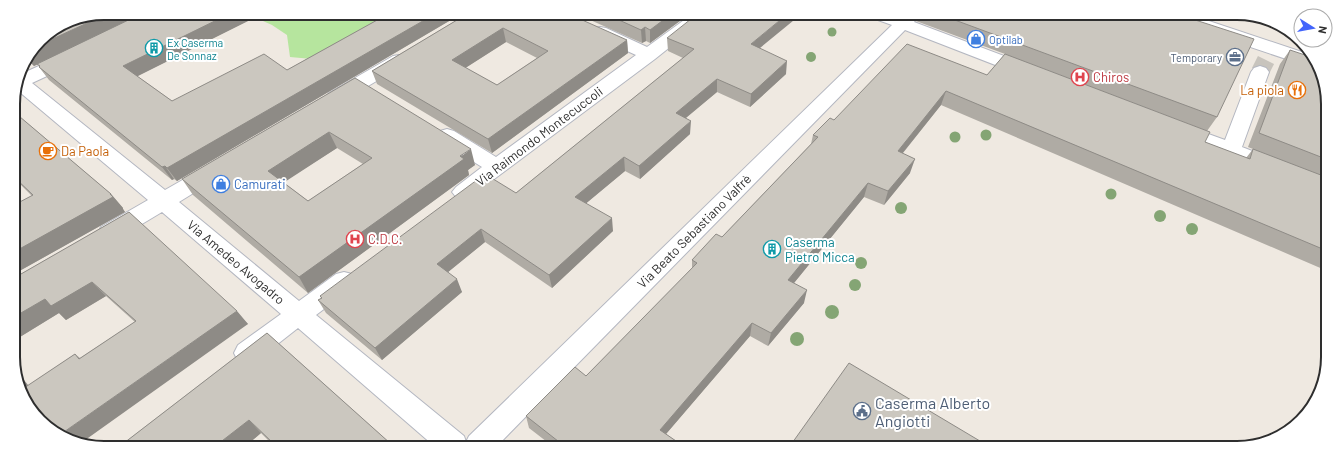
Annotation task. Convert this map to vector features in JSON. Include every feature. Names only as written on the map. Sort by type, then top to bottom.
[{"type":"street","name":"Via Raimondo Montecuccoli","points":[[446,204],[697,20]]},
{"type":"street","name":"Via Beato Sebastiano Valfrè","points":[[483,441],[898,20]]},
{"type":"street","points":[[901,20],[1045,78]]},
{"type":"street","points":[[1185,20],[1266,60],[1309,62]]},
{"type":"street","points":[[584,25],[649,55]]},
{"type":"street","points":[[24,79],[86,50]]},
{"type":"street","points":[[320,107],[367,87],[414,51]]},
{"type":"street","points":[[1231,149],[1266,60]]},
{"type":"street","name":"Via Amedeo Avogadro","points":[[22,86],[164,201],[449,441]]},
{"type":"street","points":[[1164,124],[1231,149],[1321,186]]},
{"type":"street","points":[[433,128],[497,167]]},
{"type":"street","points":[[94,241],[164,201],[232,159]]},
{"type":"street","points":[[231,365],[358,270]]},
{"type":"green space","points":[[261,20],[402,20],[312,59],[290,57],[287,35],[272,25]]},
{"type":"building","points":[[128,20],[217,20],[123,66],[172,101],[264,54],[287,70],[377,20],[425,20],[167,168],[165,166],[162,167],[37,64]]},
{"type":"building","points":[[457,20],[582,20],[627,40],[488,139],[372,71]],"holes":[[[503,28],[548,51],[497,85],[452,60]]]},
{"type":"building","points":[[619,20],[663,20],[650,30],[645,27],[641,30]]},
{"type":"building","points":[[690,20],[780,20],[751,44],[787,61],[751,94],[717,79],[676,113],[691,121],[639,166],[624,157],[575,197],[612,218],[549,275],[481,229],[437,264],[457,279],[375,348],[318,300],[322,298],[320,296],[485,174],[516,193],[694,49],[667,38]]},
{"type":"building","points":[[955,20],[1195,20],[1254,39],[1217,117]]},
{"type":"building","points":[[90,22],[50,40],[57,34],[72,26]]},
{"type":"building","points":[[907,44],[987,75],[1005,54],[1210,132],[1205,142],[1250,159],[1253,149],[1321,175],[1321,248],[946,91],[898,151],[915,159],[888,191],[868,183],[788,280],[807,290],[771,333],[752,323],[660,430],[676,441],[558,441],[526,416],[575,367],[586,376],[697,263],[692,260],[716,234],[722,237],[818,137],[813,135],[830,118],[834,120]]},
{"type":"building","points":[[1290,50],[1306,55],[1317,77],[1321,99],[1321,157],[1259,133]]},
{"type":"building","points":[[355,78],[471,149],[460,156],[464,159],[299,277],[182,179]],"holes":[[[329,132],[372,158],[308,201],[268,171]]]},
{"type":"building","points":[[20,117],[113,197],[20,249],[20,202],[33,195],[20,183]]},
{"type":"building","points":[[129,212],[237,311],[65,431],[53,424],[41,412],[34,404],[26,387],[75,354],[79,359],[136,321],[92,282],[51,306],[45,299],[20,314],[20,275]]},
{"type":"building","points":[[267,333],[388,441],[271,441],[249,420],[222,441],[127,441]]},
{"type":"building","name":"Caserma Alberto Angiotti","points":[[849,363],[980,441],[794,441]]},
{"type":"tunnel","points":[[1260,72],[1266,60]]},
{"type":"place","name":"Optilab","points":[[976,39]]},
{"type":"place","name":"Ex Caserma De Sonnaz","points":[[154,48]]},
{"type":"place","name":"Temporary","points":[[1235,57]]},
{"type":"place","name":"Chiros","points":[[1080,77]]},
{"type":"place","name":"La piola","points":[[1297,90]]},
{"type":"place","name":"Da Paola","points":[[48,151]]},
{"type":"place","name":"Camurati","points":[[221,184]]},
{"type":"place","name":"C.D.C.","points":[[355,239]]},
{"type":"place","name":"Caserma Pietro Micca","points":[[772,249]]},
{"type":"place","name":"Caserma Alberto Angiotti","points":[[862,411]]}]
